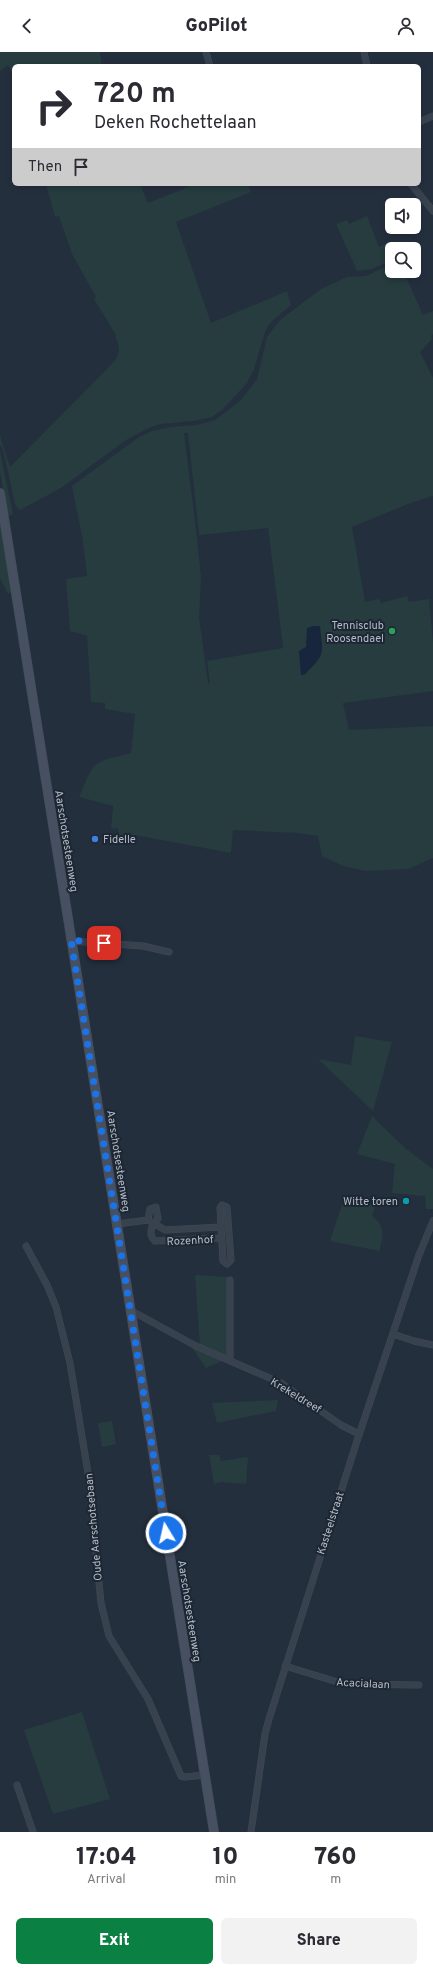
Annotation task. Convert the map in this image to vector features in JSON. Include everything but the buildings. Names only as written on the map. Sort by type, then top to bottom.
[{"type":"main road","name":"Aarschotsesteenweg","points":[[0,493],[214,1832]]},
{"type":"street","points":[[206,52],[209,64]]},
{"type":"street","points":[[364,52],[367,64]]},
{"type":"street","points":[[421,121],[433,116]]},
{"type":"street","points":[[413,186],[433,211]]},
{"type":"street","points":[[71,940],[143,946],[169,952]]},
{"type":"street","name":"Rozenhof","points":[[224,1205],[228,1207],[230,1263],[227,1264],[222,1261],[221,1227],[220,1208],[224,1205]]},
{"type":"street","name":"Rozenhof","points":[[117,1224],[150,1221],[165,1230],[221,1227]]},
{"type":"street","name":"Rozenhof","points":[[150,1221],[152,1239],[155,1241],[221,1238]]},
{"type":"street","name":"Kasteelstraat","points":[[251,1832],[265,1734],[285,1666],[359,1434],[419,1255],[433,1221]]},
{"type":"street","name":"Oude Aarschotsebaan","points":[[26,1246],[47,1285],[56,1307],[70,1363],[88,1472],[101,1603],[109,1636],[148,1699],[181,1776],[204,1775]]},
{"type":"street","points":[[230,1280],[230,1361]]},
{"type":"street","name":"Krekeldreef","points":[[130,1310],[196,1346],[281,1383],[341,1425],[359,1434]]},
{"type":"street","points":[[393,1334],[433,1345]]},
{"type":"street","name":"Acacialaan","points":[[285,1666],[333,1682],[344,1684],[419,1685]]},
{"type":"street","points":[[17,1785],[33,1832]]},
{"type":"green space","points":[[0,52],[100,52],[102,64],[12,64],[12,73],[8,65],[0,71]]},
{"type":"green space","points":[[47,186],[141,186],[148,203],[191,186],[249,186],[251,192],[176,222],[211,323],[287,291],[291,305],[270,323],[265,332],[254,369],[247,383],[223,409],[212,417],[194,421],[160,424],[151,427],[126,440],[61,488],[20,510],[15,504],[3,449],[0,445],[0,436],[10,467],[108,368],[117,357],[119,350],[116,335],[94,299],[96,297],[72,254],[59,216],[55,217]]},
{"type":"green space","points":[[367,216],[379,247],[385,244],[385,263],[372,269],[357,271],[336,224],[347,220],[349,224]]},
{"type":"green space","points":[[385,267],[385,278],[406,278],[423,315],[433,311],[432,339],[420,352],[433,378],[433,496],[413,502],[352,527],[365,602],[379,599],[381,603],[407,596],[409,602],[429,599],[433,643],[433,691],[343,703],[349,730],[433,726],[433,858],[408,869],[366,871],[343,866],[322,856],[318,836],[298,833],[233,830],[231,853],[135,835],[134,846],[119,836],[118,828],[111,829],[113,806],[79,797],[88,776],[96,764],[131,753],[135,714],[105,709],[105,703],[91,702],[87,636],[70,631],[66,579],[87,576],[82,536],[72,486],[139,437],[152,431],[170,427],[197,425],[215,420],[226,412],[242,399],[257,379],[267,337],[280,320],[321,289],[347,277],[366,276]],"holes":[[[184,433],[188,433],[199,535],[268,528],[283,648],[207,661],[210,683],[208,683],[199,617],[201,578]]]},
{"type":"green space","points":[[0,452],[13,514],[7,517],[0,471]]},
{"type":"green space","points":[[0,522],[12,591],[8,594],[0,578]]},
{"type":"green space","points":[[355,1036],[392,1042],[373,1111],[318,1059],[351,1065]]},
{"type":"green space","points":[[372,1116],[405,1148],[433,1169],[433,1209],[426,1209],[425,1196],[392,1193],[395,1164],[357,1154]]},
{"type":"green space","points":[[345,1196],[375,1206],[372,1216],[379,1223],[382,1232],[382,1241],[379,1251],[330,1241]]},
{"type":"green space","points":[[195,1275],[227,1277],[228,1358],[200,1346]]},
{"type":"green space","points":[[190,1345],[224,1360],[206,1368]]},
{"type":"green space","points":[[278,1400],[276,1411],[217,1423],[212,1403]]},
{"type":"green space","points":[[112,1421],[116,1444],[102,1447],[98,1423]]},
{"type":"green space","points":[[209,1455],[219,1455],[221,1461],[248,1457],[246,1484],[221,1482],[214,1484]]},
{"type":"green space","points":[[82,1712],[110,1799],[53,1814],[24,1730]]},
{"type":"water","points":[[320,626],[322,651],[314,665],[304,675],[301,675],[299,651],[306,647],[307,628]]},
{"type":"place","name":"Tennisclub Roosendael","points":[[392,631]]},
{"type":"place","name":"Fidelle","points":[[95,839]]},
{"type":"place","name":"Witte toren","points":[[406,1201]]},
{"type":"route","points":[[104,943],[71,940],[166,1533]]}]
